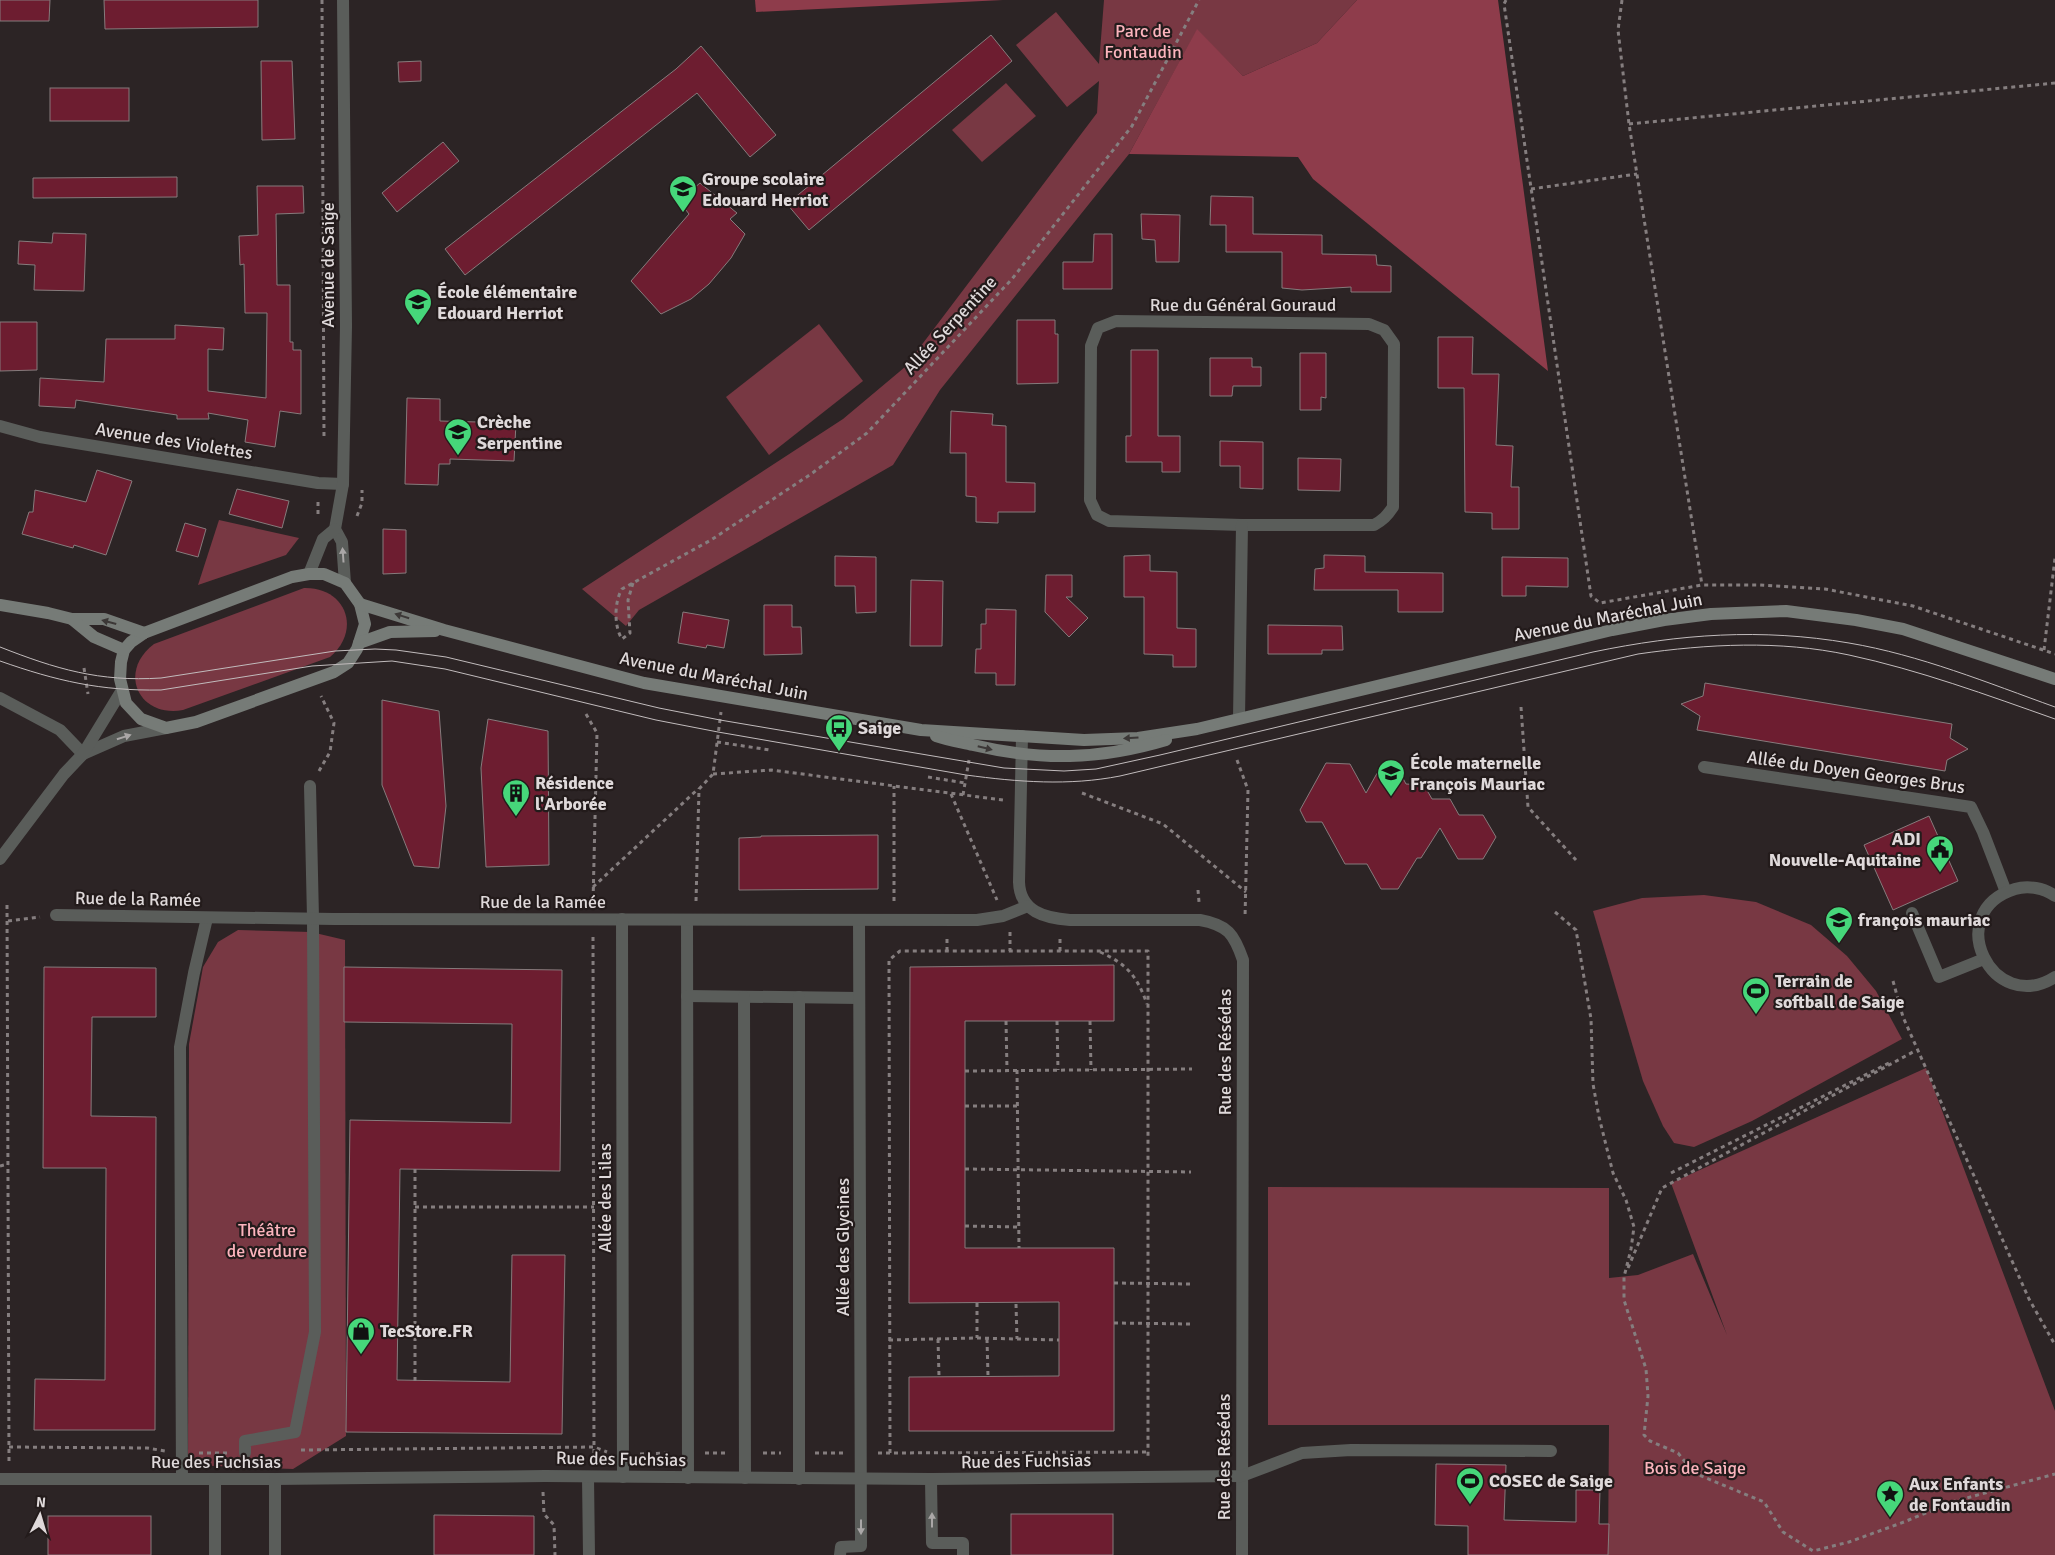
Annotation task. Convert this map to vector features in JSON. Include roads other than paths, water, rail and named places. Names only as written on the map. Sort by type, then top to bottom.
[{"type":"main road","points":[[324,574],[345,583],[360,604],[365,624],[357,649],[348,663],[334,672],[196,722],[166,728],[141,719],[126,703],[122,690],[121,662],[124,650],[131,642],[144,633],[292,577],[324,574]]},
{"type":"main road","name":"Avenue du Maréchal Juin","points":[[360,604],[444,630],[644,684],[921,730],[1109,739],[1197,729]]},
{"type":"main road","points":[[0,605],[72,619],[104,620],[144,633]]},
{"type":"main road","name":"Avenue du Maréchal Juin","points":[[921,730],[951,741],[1022,755],[1078,757],[1108,754],[1138,749],[1197,729],[1239,718],[1612,630],[1664,620],[1748,611],[1804,613],[1903,629],[2055,679]]},
{"type":"main road","points":[[72,619],[94,637],[124,650]]},
{"type":"main road","name":"Avenue du Maréchal Juin","points":[[359,643],[390,632],[444,630]]},
{"type":"street","name":"Avenue de Saige","points":[[343,0],[346,326],[343,484],[336,529],[342,542],[345,583]]},
{"type":"street","name":"Rue du Général Gouraud","points":[[1116,321],[1126,321],[1369,324],[1384,330],[1394,344],[1393,507],[1388,515],[1385,519],[1374,525],[1242,525],[1109,521],[1097,514],[1090,500],[1091,346],[1098,328],[1116,321]]},
{"type":"street","name":"Avenue des Violettes","points":[[0,426],[40,437],[318,483],[343,484]]},
{"type":"street","points":[[1239,718],[1242,525]]},
{"type":"street","points":[[309,574],[324,540],[336,529]]},
{"type":"street","points":[[0,859],[64,774],[83,754],[122,690]]},
{"type":"street","points":[[0,698],[60,730],[83,754]]},
{"type":"street","points":[[83,754],[124,736],[166,728]]},
{"type":"street","points":[[1022,736],[1019,888],[1028,906]]},
{"type":"street","name":"Allée du Doyen Georges Brus","points":[[1704,767],[1971,807],[1983,832],[2006,892]]},
{"type":"street","points":[[245,1453],[244,1442],[295,1432],[315,1332],[313,918],[310,786]]},
{"type":"street","points":[[2055,896],[2036,888],[2021,887],[2006,892],[1994,899],[1985,910],[1980,923],[1978,938],[1980,952],[1988,966],[2000,978],[2014,984],[2030,986],[2047,982],[2055,977]]},
{"type":"street","name":"Rue de la Ramée","points":[[56,915],[208,918],[977,920],[1003,916],[1028,906]]},
{"type":"street","name":"Rue des Résédas","points":[[1028,906],[1037,914],[1048,918],[1070,920],[1200,920],[1216,923],[1228,930],[1236,940],[1243,966],[1242,1555]]},
{"type":"street","points":[[1912,913],[1939,977],[1984,959]]},
{"type":"street","points":[[182,1479],[180,1047],[194,973],[208,918]]},
{"type":"street","name":"Allée des Lilas","points":[[622,920],[623,1477]]},
{"type":"street","points":[[687,920],[688,1478]]},
{"type":"street","name":"Allée des Glycines","points":[[840,1555],[840,1547],[861,1546],[859,920]]},
{"type":"street","points":[[687,996],[859,998]]},
{"type":"street","points":[[744,996],[745,1478]]},
{"type":"street","points":[[799,997],[799,1479]]},
{"type":"street","points":[[1242,1476],[1302,1453],[1351,1450],[1551,1452]]},
{"type":"street","points":[[589,1555],[591,1476]]},
{"type":"street","name":"Rue des Fuchsias","points":[[4,1479],[215,1480],[591,1476],[931,1479],[1242,1476]]},
{"type":"street","points":[[275,1479],[275,1555]]},
{"type":"street","points":[[931,1479],[932,1543],[963,1543],[963,1555]]},
{"type":"street","points":[[215,1480],[215,1555]]},
{"type":"tram line","points":[[0,647],[59,668],[98,676],[139,679],[161,678],[335,651],[396,650],[446,657],[659,708],[720,720],[1004,768],[1064,771],[1096,769],[1160,755],[1593,652],[1689,637],[1721,635],[1784,636],[1849,643],[1875,648],[1954,670],[2055,707]]},
{"type":"tram line","points":[[0,661],[41,674],[98,687],[139,690],[161,690],[312,666],[392,661],[445,669],[656,720],[718,732],[966,775],[1043,782],[1082,781],[1120,776],[1638,654],[1717,646],[1770,645],[1823,650],[1849,655],[1927,676],[2055,719]]},
{"type":"place","name":"Groupe scolaire Edouard Herriot","points":[[683,213]]},
{"type":"place","name":"École élémentaire Edouard Herriot","points":[[418,326]]},
{"type":"place","name":"Crèche Serpentine","points":[[458,456]]},
{"type":"place","name":"Saige","points":[[839,752]]},
{"type":"place","name":"École maternelle François Mauriac","points":[[1391,797]]},
{"type":"place","name":"Résidence l'Arborée","points":[[516,817]]},
{"type":"place","name":"ADI Nouvelle-Aquitaine","points":[[1940,873]]},
{"type":"place","name":"françois mauriac","points":[[1839,944]]},
{"type":"place","name":"Terrain de softball de Saige","points":[[1756,1015]]},
{"type":"place","name":"TecStore.FR","points":[[361,1355]]},
{"type":"place","name":"COSEC de Saige","points":[[1470,1505]]},
{"type":"place","name":"Aux Enfants de Fontaudin","points":[[1890,1518]]},
{"type":"park label","name":"Parc de Fontaudin","points":[[1143,41]]},
{"type":"park label","name":"Théâtre de verdure","points":[[267,1240]]},
{"type":"park label","name":"Bois de Saige","points":[[1695,1468]]}]
